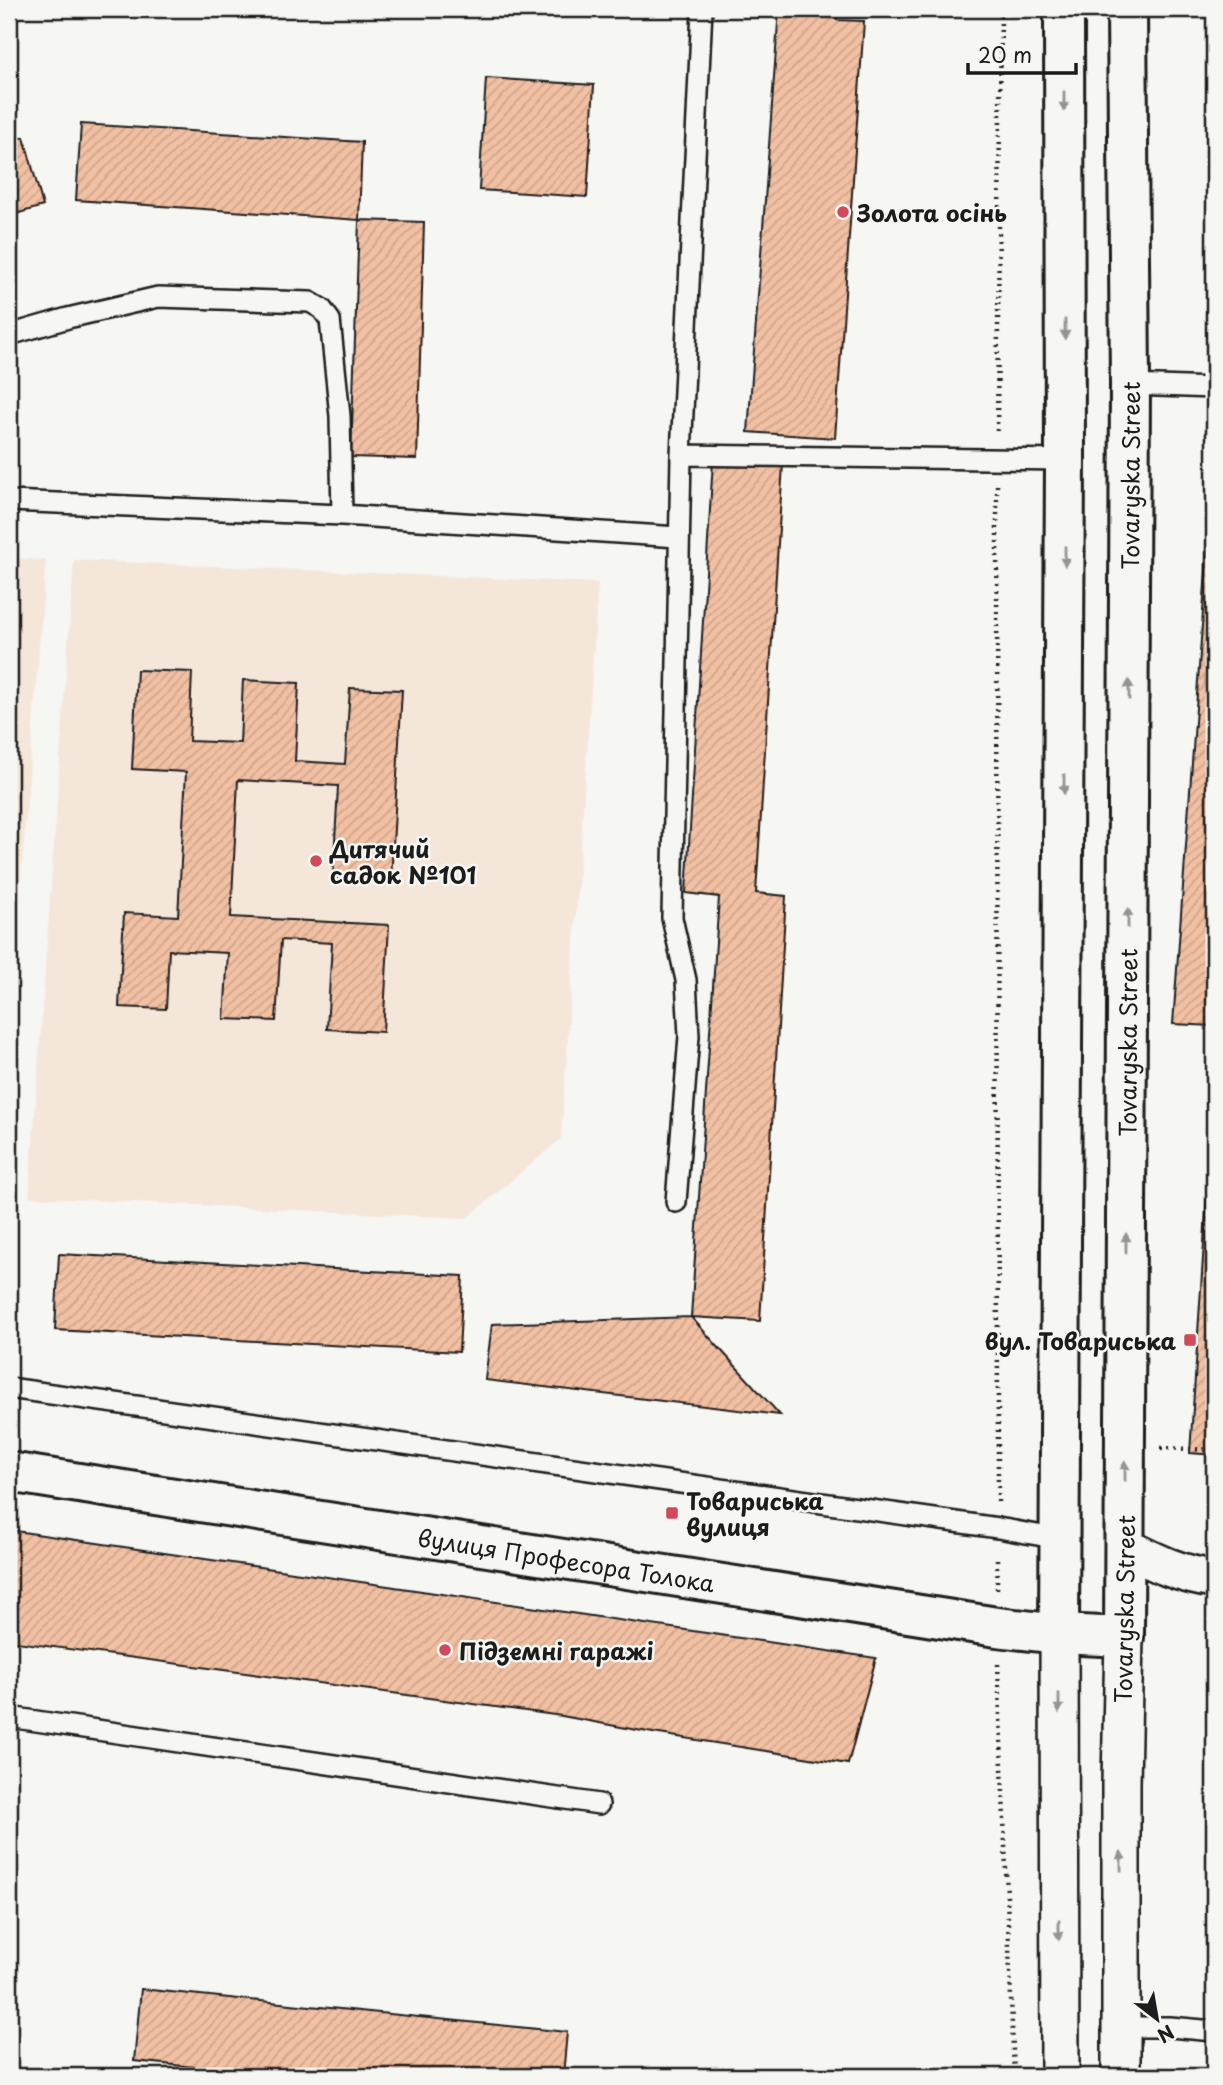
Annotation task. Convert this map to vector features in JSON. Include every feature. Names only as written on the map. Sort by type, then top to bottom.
[{"type":"street","points":[[1060,2076],[1064,9]]},
{"type":"street","name":"Tovaryska Street","points":[[1121,2076],[1130,385],[1127,9]]},
{"type":"street","name":"вулиця Професора Толока","points":[[9,1472],[997,1628],[1124,1637]]},
{"type":"street","points":[[1125,1547],[1162,1566],[1197,1577],[1214,1579]]},
{"type":"lane","points":[[676,1202],[689,1036],[686,980],[672,918],[678,537],[702,9]]},
{"type":"lane","points":[[9,335],[68,318],[158,298],[310,302],[322,309],[330,320],[340,416],[342,515]]},
{"type":"lane","points":[[1130,385],[1214,388]]},
{"type":"lane","points":[[681,455],[1065,460]]},
{"type":"lane","points":[[9,501],[342,515],[678,537]]},
{"type":"lane","points":[[9,1388],[1060,1539]]},
{"type":"lane","points":[[9,1717],[599,1804]]},
{"type":"lane","points":[[1120,2027],[1170,2027],[1214,2031]]},
{"type":"path","points":[[1001,9],[997,459],[997,1628],[1014,2076]]},
{"type":"path","points":[[1126,1446],[1214,1450]]},
{"type":"shaded area","points":[[9,558],[46,560],[9,1030]]},
{"type":"shaded area","name":"Дитячий садок №101","points":[[74,560],[598,583],[561,1139],[467,1218],[29,1197]]},
{"type":"building","points":[[779,9],[838,9],[837,20],[864,21],[835,438],[748,432]]},
{"type":"building","points":[[486,78],[594,85],[587,197],[479,190]]},
{"type":"building","points":[[81,124],[362,142],[359,220],[76,200]]},
{"type":"building","points":[[24,137],[43,206],[9,216],[9,141]]},
{"type":"building","points":[[359,220],[424,222],[417,459],[351,457]]},
{"type":"building","points":[[713,461],[783,464],[756,893],[786,896],[760,1321],[691,1317],[719,897],[686,893]]},
{"type":"building","points":[[1214,461],[1214,1026],[1173,1024]]},
{"type":"building","points":[[137,670],[192,672],[189,741],[240,743],[243,680],[299,683],[295,761],[345,764],[350,688],[402,690],[391,880],[333,878],[338,786],[238,780],[231,917],[389,925],[383,1032],[327,1029],[332,943],[281,940],[276,1021],[224,1019],[228,953],[169,950],[166,1009],[119,1007],[124,913],[178,916],[186,772],[132,769]]},
{"type":"building","points":[[1214,1093],[1214,1455],[1190,1453]]},
{"type":"building","points":[[59,1254],[463,1276],[459,1352],[55,1330]]},
{"type":"building","points":[[691,1317],[780,1415],[485,1380],[492,1324]]},
{"type":"building","name":"Підземні гаражі","points":[[9,1530],[876,1658],[848,1764],[562,1716],[9,1641]]},
{"type":"building","points":[[141,1989],[567,2032],[563,2076],[283,2076],[134,2061]]},
{"type":"place","name":"Золота осінь","points":[[843,212]]},
{"type":"place","name":"Дитячий садок №101","points":[[316,861]]},
{"type":"place","name":"вул. Товариська","points":[[1190,1340]]},
{"type":"place","name":"Товариська вулиця","points":[[672,1513]]},
{"type":"place","name":"Підземні гаражі","points":[[445,1650]]}]
